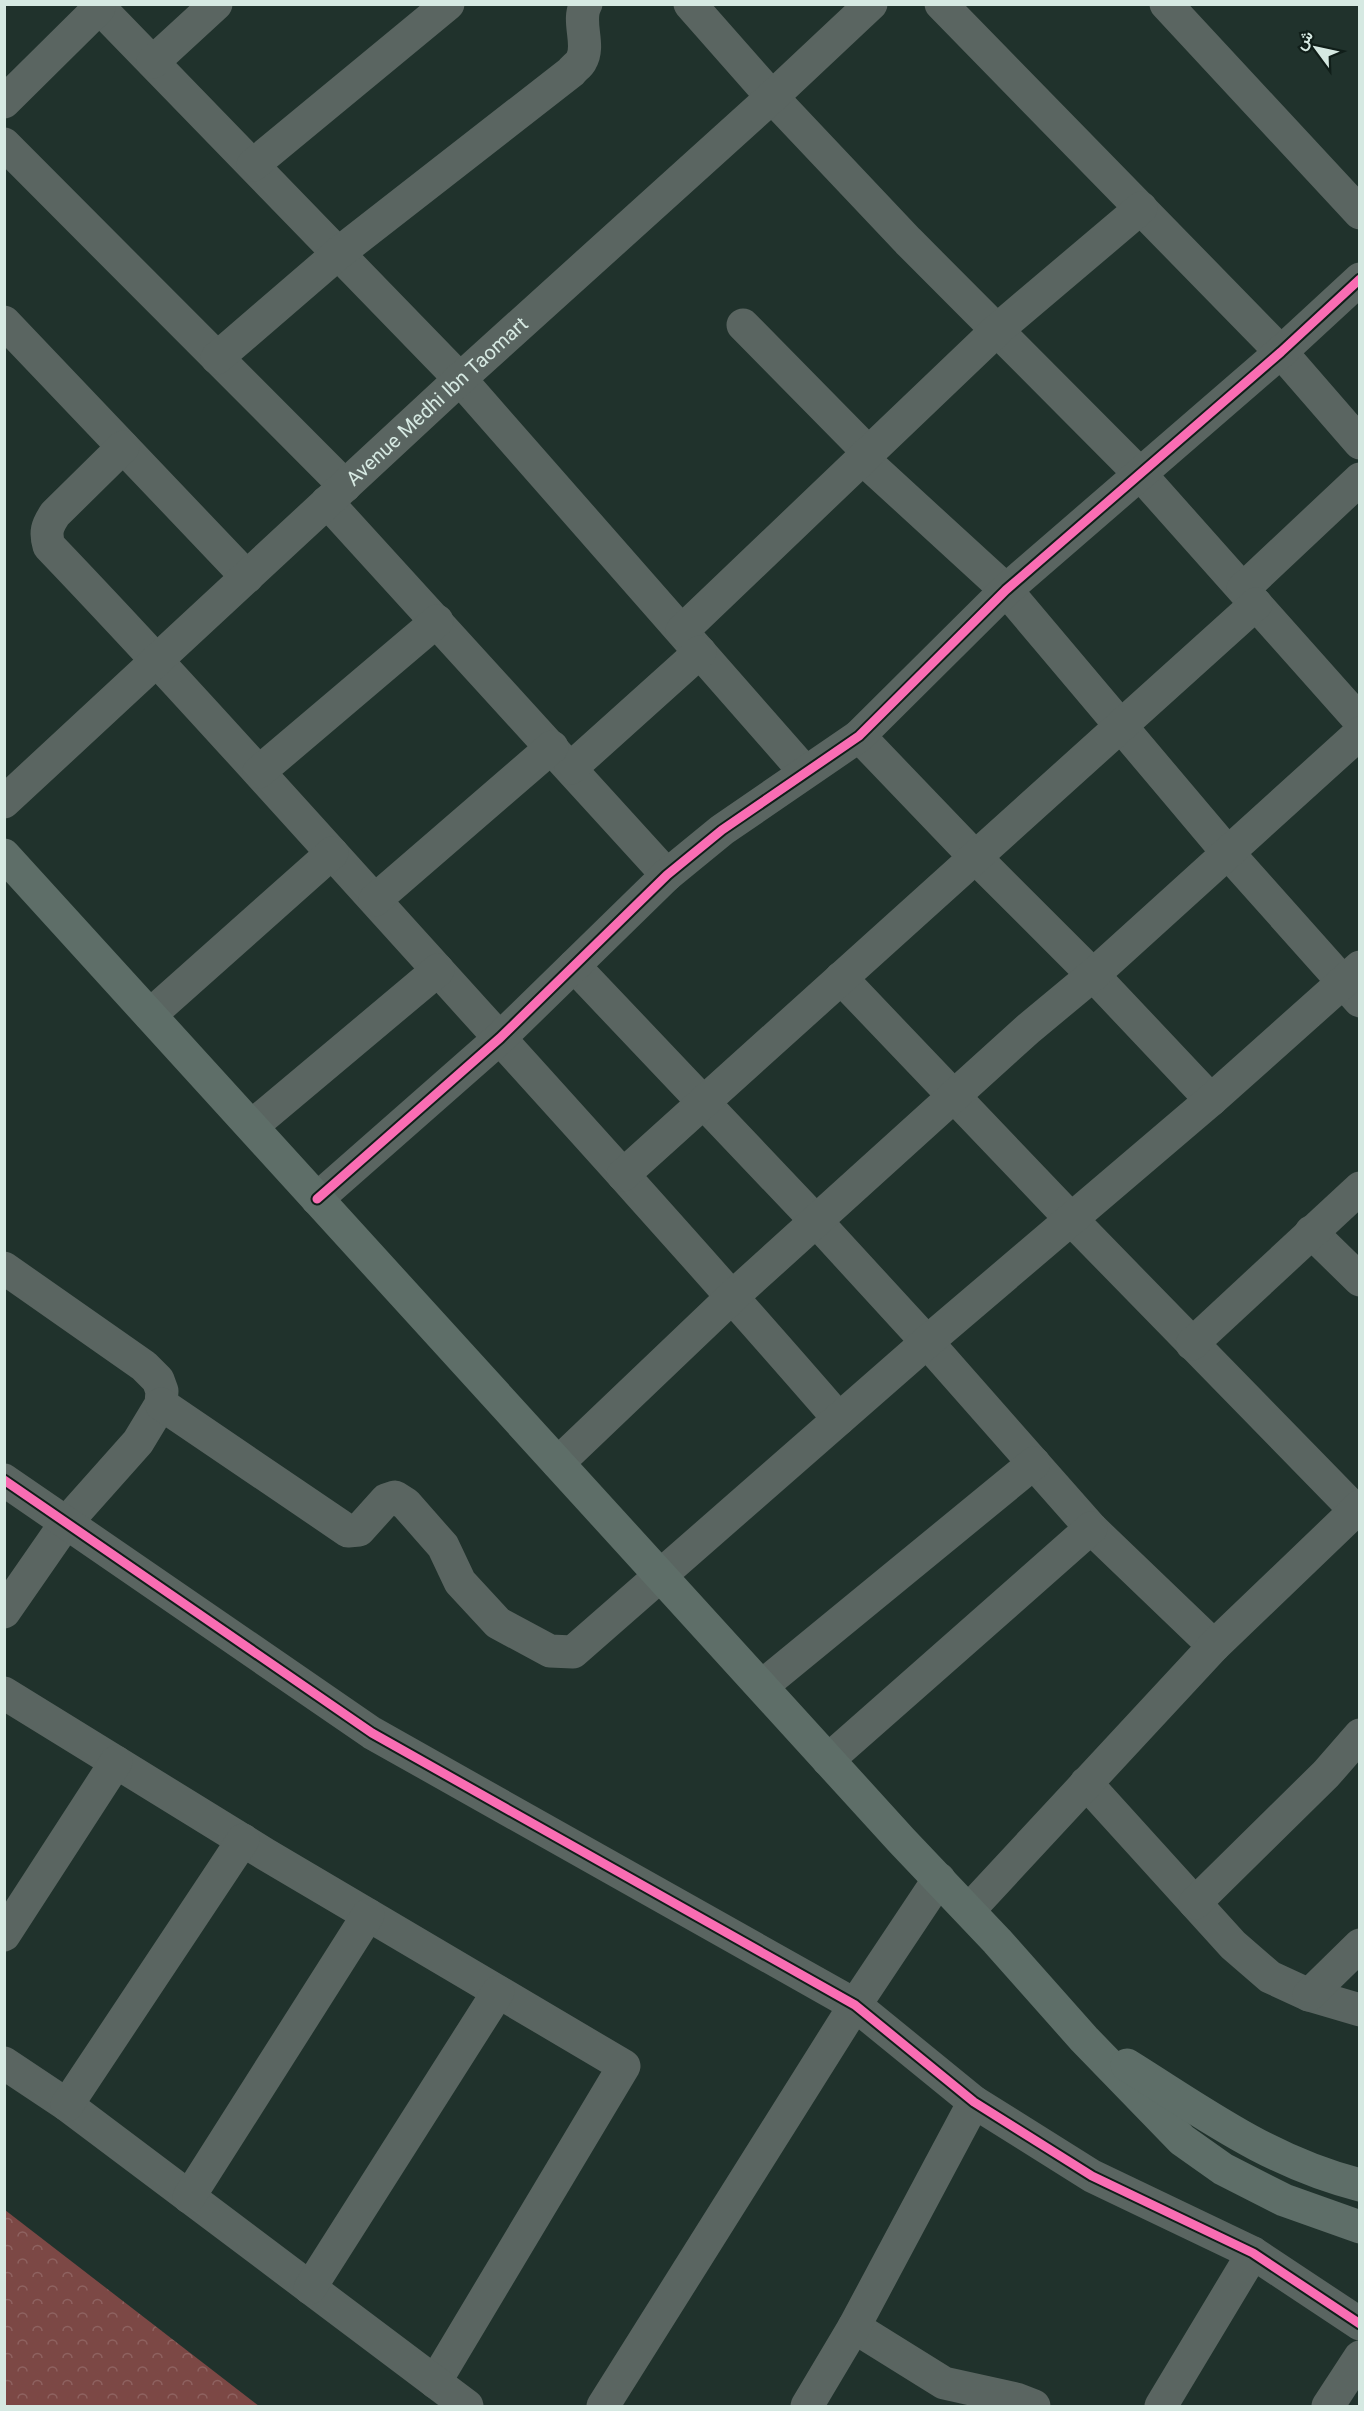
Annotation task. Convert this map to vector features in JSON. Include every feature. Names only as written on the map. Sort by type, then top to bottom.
[{"type":"main road","points":[[4,855],[828,1760],[969,1910],[1084,2039],[1182,2140],[1223,2169],[1284,2200],[1359,2227]]},
{"type":"main road","points":[[1084,2039],[1218,2125],[1274,2155],[1359,2184]]},
{"type":"street","points":[[153,62],[216,4]]},
{"type":"street","points":[[253,165],[448,4]]},
{"type":"street","points":[[217,358],[340,252],[571,72],[582,60],[584,51],[582,11],[586,4]]},
{"type":"street","points":[[690,4],[772,97],[908,241],[1140,474],[1359,721]]},
{"type":"street","name":"Avenue Medhi Ibn Taomart","points":[[4,802],[460,379],[772,97],[871,4]]},
{"type":"street","points":[[941,4],[1281,352],[1359,443]]},
{"type":"street","points":[[1166,4],[1359,213]]},
{"type":"street","points":[[4,102],[97,6],[340,252],[460,379],[805,772]]},
{"type":"street","points":[[4,144],[217,358],[336,494],[437,621],[667,875]]},
{"type":"street","points":[[375,900],[561,758],[691,642],[866,456],[997,330],[1141,208]]},
{"type":"street","points":[[317,1199],[500,1038],[667,875],[722,830],[859,736],[1006,590],[1281,352],[1359,279]]},
{"type":"street","points":[[161,1404],[348,1531],[358,1530],[386,1500],[395,1497],[406,1504],[443,1546],[460,1582],[498,1623],[550,1652],[573,1652],[927,1342],[1211,1100],[1354,983],[1228,854],[1006,590],[961,552],[743,326]]},
{"type":"street","points":[[7,330],[247,577]]},
{"type":"street","points":[[123,447],[55,514],[47,526],[49,546],[158,660],[732,1296],[839,1419]]},
{"type":"street","points":[[623,1175],[1120,726],[1249,596],[1359,479]]},
{"type":"street","points":[[259,772],[437,621]]},
{"type":"street","points":[[558,1463],[732,1296],[1028,1029],[1094,975],[1359,733]]},
{"type":"street","points":[[859,736],[976,858],[1094,975],[1211,1100]]},
{"type":"street","points":[[150,1015],[332,853]]},
{"type":"street","points":[[574,966],[816,1221],[1092,1528],[1214,1646]]},
{"type":"street","points":[[252,1126],[438,970]]},
{"type":"street","points":[[841,978],[1192,1344],[1357,1508],[1214,1646],[969,1910]]},
{"type":"street","points":[[1192,1344],[1359,1188]]},
{"type":"street","points":[[1311,1232],[1359,1280]]},
{"type":"street","points":[[4,1268],[144,1366],[158,1380],[162,1391],[161,1404],[138,1442],[65,1524],[4,1612]]},
{"type":"street","points":[[762,1686],[1034,1463]]},
{"type":"street","points":[[4,1480],[372,1733],[855,2005],[974,2102],[1092,2176],[1253,2253],[1359,2324]]},
{"type":"street","points":[[828,1760],[1092,1528]]},
{"type":"street","points":[[4,1692],[243,1840],[624,2066],[435,2382]]},
{"type":"street","points":[[1195,1903],[1326,1774],[1359,1735]]},
{"type":"street","points":[[4,1935],[116,1762]]},
{"type":"street","points":[[1086,1783],[1233,1945],[1270,1977],[1309,1995],[1359,2010]]},
{"type":"street","points":[[67,2105],[243,1840]]},
{"type":"street","points":[[603,2406],[855,2005],[939,1879]]},
{"type":"street","points":[[189,2197],[369,1915]]},
{"type":"street","points":[[1309,1995],[1359,1945]]},
{"type":"street","points":[[310,2288],[498,1992]]},
{"type":"street","points":[[4,2063],[67,2105],[467,2406]]},
{"type":"street","points":[[807,2406],[854,2326],[974,2102]]},
{"type":"street","points":[[1161,2406],[1253,2253]]},
{"type":"street","points":[[854,2326],[944,2383],[992,2401],[1016,2399],[1034,2406]]},
{"type":"street","points":[[1328,2406],[1359,2357]]},
{"type":"green space","points":[[5,2210],[259,2406],[5,2406]]},
{"type":"cycle path","points":[[317,1199],[500,1038],[667,875],[722,830],[859,736],[1006,590],[1281,352],[1360,279]]},
{"type":"cycle path","points":[[4,1480],[372,1733],[855,2005],[974,2102],[1092,2176],[1253,2253],[1360,2324]]}]
